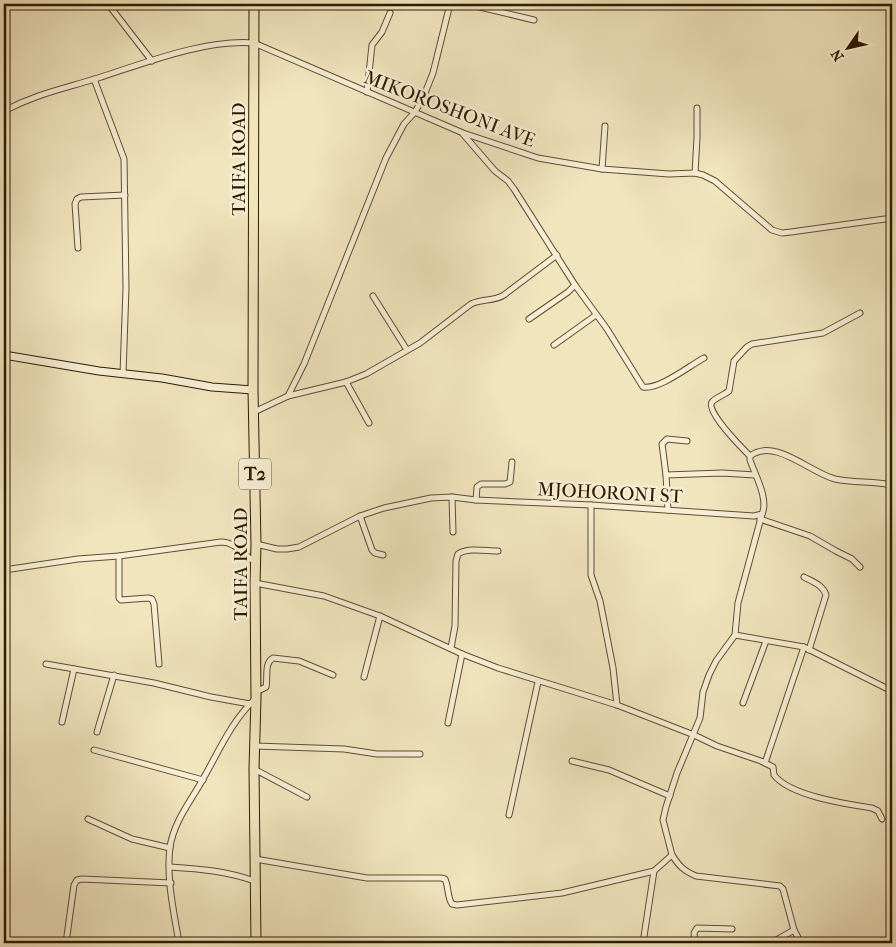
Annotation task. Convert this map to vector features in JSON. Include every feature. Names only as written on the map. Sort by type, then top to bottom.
[{"type":"highway","name":"TAIFA ROAD","points":[[254,4],[253,390],[256,544],[254,698],[256,746],[254,769],[256,943]]},
{"type":"street","points":[[108,4],[152,61]]},
{"type":"street","points":[[288,396],[304,364],[386,158],[404,124],[415,112],[423,98],[433,73],[450,4]]},
{"type":"street","points":[[467,4],[534,20]]},
{"type":"street","points":[[367,92],[372,45],[382,32],[390,12]]},
{"type":"street","points":[[4,111],[37,95],[152,61],[227,43],[254,43]]},
{"type":"street","name":"MIKOROSHONI AVE","points":[[254,43],[463,133],[538,158],[602,169],[669,174],[695,173],[714,181],[772,230],[778,232],[791,232],[892,218]]},
{"type":"street","points":[[94,79],[124,159],[126,288],[124,374]]},
{"type":"street","points":[[695,173],[697,108]]},
{"type":"street","points":[[602,169],[605,126]]},
{"type":"street","points":[[463,133],[495,171],[511,185],[643,387],[649,388],[665,381],[704,358]]},
{"type":"street","points":[[78,248],[75,204],[77,199],[81,197],[125,195]]},
{"type":"street","points":[[254,412],[288,396],[346,382],[366,374],[420,343],[471,304],[480,300],[496,300],[557,255]]},
{"type":"street","points":[[529,319],[575,285]]},
{"type":"street","points":[[373,296],[408,350]]},
{"type":"street","points":[[801,943],[794,930],[785,894],[780,886],[696,876],[684,871],[678,866],[672,855],[663,820],[678,773],[700,718],[703,692],[709,675],[716,661],[735,635],[738,603],[764,508],[761,491],[750,456],[728,433],[710,406],[712,402],[728,391],[734,361],[747,346],[823,333],[860,313]]},
{"type":"street","points":[[554,345],[596,315]]},
{"type":"street","points":[[4,355],[212,387],[253,390]]},
{"type":"street","points":[[346,382],[369,423]]},
{"type":"street","points":[[668,510],[662,444],[667,439],[687,441]]},
{"type":"street","points":[[750,456],[755,452],[772,451],[785,453],[830,478],[892,485]]},
{"type":"street","points":[[476,500],[477,487],[480,484],[504,484],[510,482],[512,462]]},
{"type":"street","points":[[666,475],[722,473],[755,475]]},
{"type":"street","points":[[452,497],[453,532]]},
{"type":"street","name":"MJOHORONI ST","points":[[256,544],[287,550],[300,547],[360,516],[410,501],[431,498],[452,497],[476,500],[761,516]]},
{"type":"street","points":[[591,505],[591,575],[600,601],[613,668],[617,705]]},
{"type":"street","points":[[360,516],[372,550],[375,553],[383,554]]},
{"type":"street","points":[[761,516],[810,536],[836,552],[852,559],[860,567]]},
{"type":"street","points":[[4,570],[78,559],[119,556],[229,542],[236,545],[246,557],[256,563]]},
{"type":"street","points":[[451,648],[455,626],[454,610],[458,554],[461,551],[471,550],[498,551]]},
{"type":"street","points":[[119,556],[119,598],[121,600],[148,598],[152,599],[154,604],[159,664]]},
{"type":"street","points":[[765,763],[826,595],[820,585],[804,577]]},
{"type":"street","points":[[255,583],[324,596],[380,616],[462,654],[538,682],[617,705],[717,746],[765,763],[773,767],[774,775],[783,783],[821,798],[872,808],[878,811],[882,819]]},
{"type":"street","points":[[364,677],[380,616]]},
{"type":"street","points":[[735,635],[807,649],[892,691]]},
{"type":"street","points":[[743,703],[766,641]]},
{"type":"street","points":[[448,723],[462,654]]},
{"type":"street","points":[[179,943],[171,882],[170,848],[179,820],[221,745],[254,698],[266,686],[267,664],[269,660],[273,658],[299,661],[332,675]]},
{"type":"street","points":[[46,664],[254,698]]},
{"type":"street","points":[[62,722],[74,669]]},
{"type":"street","points":[[98,732],[114,675]]},
{"type":"street","points":[[509,815],[538,682]]},
{"type":"street","points":[[256,746],[344,749],[377,754],[420,754]]},
{"type":"street","points":[[94,750],[203,780]]},
{"type":"street","points":[[572,761],[609,770],[670,796]]},
{"type":"street","points":[[254,769],[307,797]]},
{"type":"street","points":[[88,819],[132,839],[170,848]]},
{"type":"street","points":[[255,859],[367,878],[441,878],[445,879],[447,884],[449,900],[452,904],[457,905],[562,893],[654,871],[672,855]]},
{"type":"street","points":[[170,867],[211,869],[255,881]]},
{"type":"street","points":[[643,943],[654,871]]},
{"type":"street","points":[[66,943],[74,885],[77,880],[171,882]]},
{"type":"street","points":[[695,943],[694,933],[697,928],[732,929]]},
{"type":"street","points":[[771,943],[794,930]]}]
